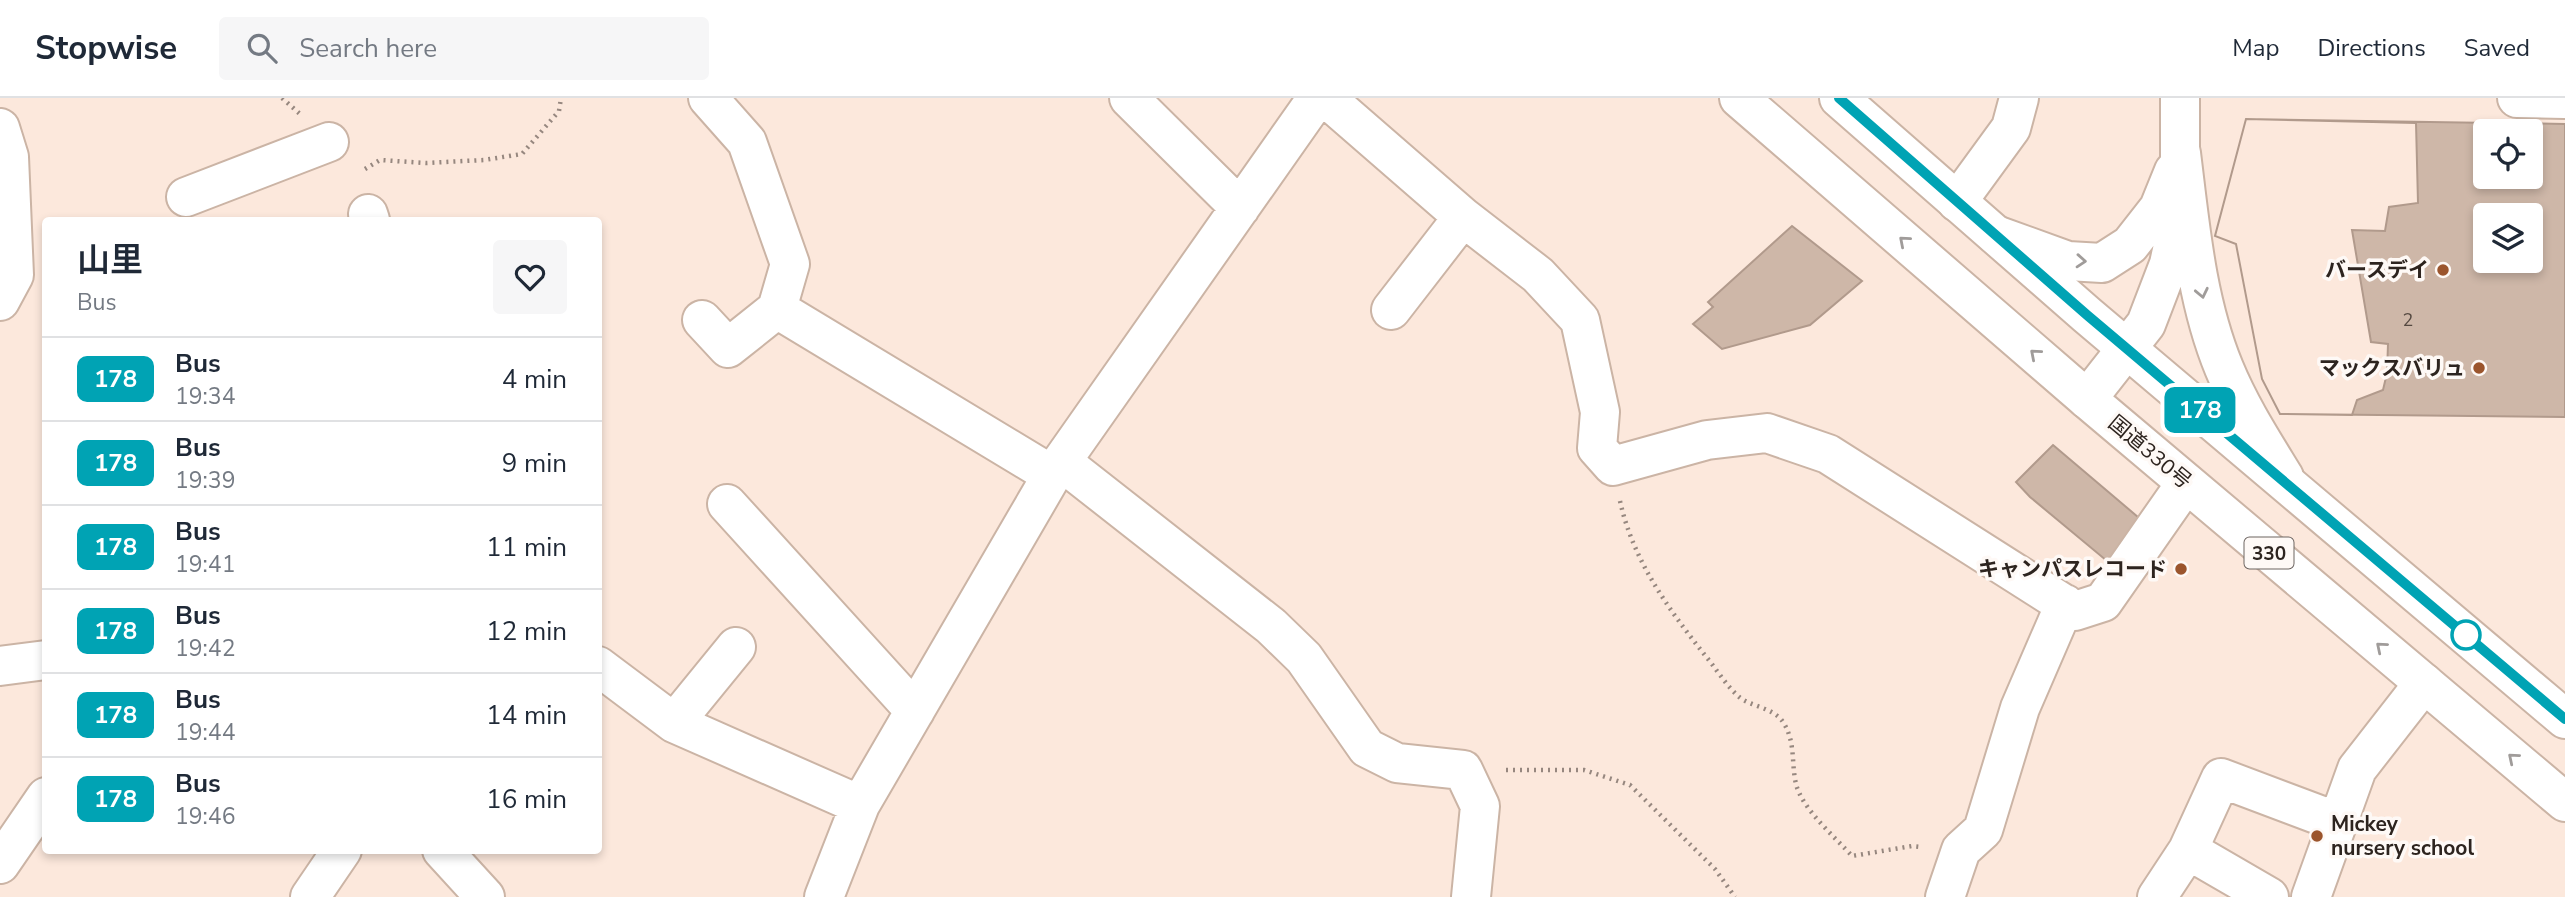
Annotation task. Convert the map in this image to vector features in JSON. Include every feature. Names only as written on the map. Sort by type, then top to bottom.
[{"type":"main road","points":[[702,320],[727,348],[777,309],[790,264],[747,142],[708,98]]},
{"type":"main road","points":[[1129,98],[1240,208]]},
{"type":"main road","points":[[824,897],[860,805],[1057,469],[1317,98]]},
{"type":"main road","points":[[1326,98],[1463,217],[1538,275],[1580,320],[1600,412],[1597,448],[1613,466],[1707,440],[1767,433],[1828,454],[2075,611],[2104,602],[2186,483]]},
{"type":"main road","name":"国道330号","points":[[1739,98],[2087,399],[2565,802]]},
{"type":"main road","points":[[1839,98],[2128,349],[2565,719]]},
{"type":"main road","points":[[1957,202],[2011,128],[2019,98]]},
{"type":"main road","points":[[2087,399],[2146,324],[2169,264],[2180,213],[2180,98]]},
{"type":"main road","points":[[2516,98],[2565,99]]},
{"type":"main road","points":[[0,128],[9,157],[14,275],[0,301]]},
{"type":"main road","points":[[186,197],[329,142]]},
{"type":"main road","points":[[1993,233],[2068,261],[2102,263],[2130,245],[2159,208],[2181,153]]},
{"type":"main road","points":[[2181,153],[2192,247],[2206,312],[2224,367],[2249,421],[2290,486]]},
{"type":"main road","points":[[1391,310],[1463,217]]},
{"type":"main road","points":[[777,309],[1057,469],[1271,626],[1304,658],[1367,748],[1397,763],[1463,770],[1480,806],[1471,897]]},
{"type":"main road","points":[[727,503],[915,711]]},
{"type":"main road","points":[[1945,897],[1961,850],[1983,830],[2020,708],[2065,604]]},
{"type":"main road","points":[[674,723],[736,647]]},
{"type":"main road","points":[[0,666],[42,661]]},
{"type":"main road","points":[[602,669],[674,723],[860,805]]},
{"type":"main road","points":[[2311,897],[2357,769],[2424,683]]},
{"type":"main road","points":[[2157,897],[2188,850],[2221,778],[2338,822]]},
{"type":"main road","points":[[0,864],[42,803]]},
{"type":"main road","points":[[2188,850],[2269,897]]},
{"type":"main road","points":[[310,897],[339,854]]},
{"type":"main road","points":[[446,854],[485,897]]},
{"type":"path","points":[[365,169],[380,160],[426,163],[522,154],[559,110],[561,98]]},
{"type":"path","points":[[1613,466],[1625,521],[1641,563],[1673,614],[1740,698],[1783,720],[1793,744],[1797,786],[1807,806],[1852,856],[1912,846],[1961,850]]},
{"type":"path","points":[[1463,770],[1584,770],[1630,785],[1715,869],[1735,897]]},
{"type":"building","points":[[2246,119],[2416,123],[2418,203],[2389,207],[2385,231],[2352,230],[2371,342],[2388,344],[2387,373],[2383,390],[2357,400],[2352,415],[2280,414],[2262,379],[2236,244],[2215,236]]},
{"type":"building","points":[[2246,119],[2473,123],[2473,189],[2543,189],[2543,124],[2565,124],[2565,417],[2280,414],[2262,379],[2236,244],[2215,236]]},
{"type":"building","points":[[1792,226],[1862,281],[1810,325],[1722,349],[1693,324],[1713,307],[1708,302]]},
{"type":"building","points":[[2053,445],[2145,523],[2107,561],[2030,497],[2016,482]]},
{"type":"bus line","name":"178","points":[[1839,98],[2087,315],[2565,719]]},
{"type":"place","name":"バースデイ","points":[[2443,270]]},
{"type":"place","name":"マックスバリュ","points":[[2479,368]]},
{"type":"place","name":"キャンパスレコード","points":[[2181,569]]},
{"type":"place","name":"Mickey nursery school","points":[[2317,836]]}]
